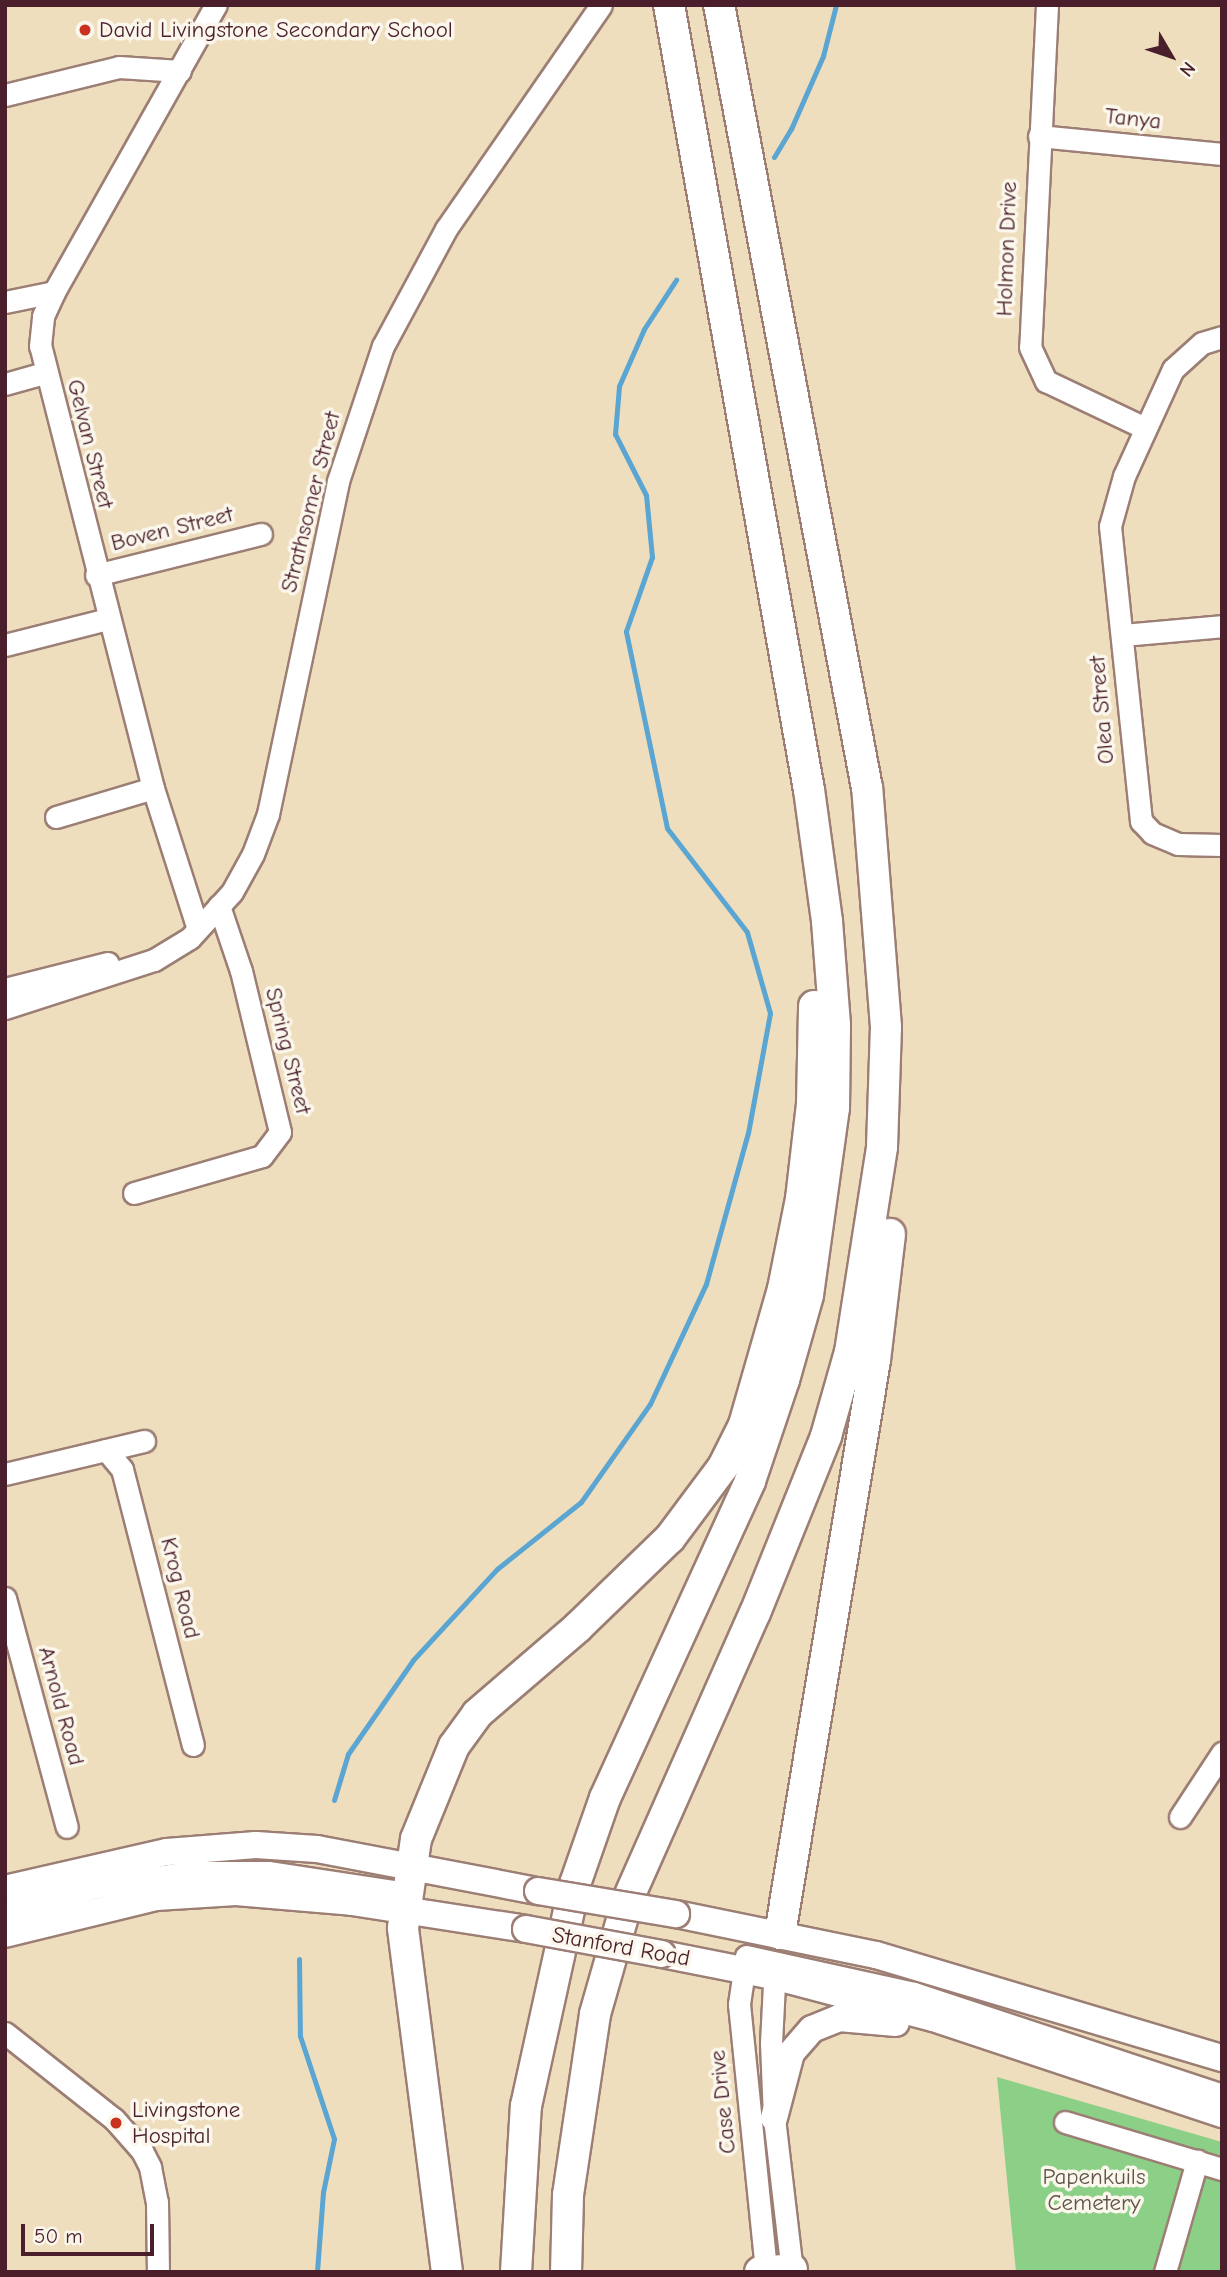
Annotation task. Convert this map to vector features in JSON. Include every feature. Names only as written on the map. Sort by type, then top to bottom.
[{"type":"highway","points":[[516,2272],[526,2106],[575,1884],[605,1798],[750,1481],[808,1295],[835,1108],[829,947],[809,790],[777,627],[668,5]]},
{"type":"highway","points":[[719,5],[867,788],[899,1034],[898,1153],[875,1360],[770,1950]]},
{"type":"highway","points":[[447,2272],[407,1969],[408,1890],[416,1839],[454,1746],[477,1714],[587,1619],[670,1538],[723,1467],[744,1425],[763,1369],[801,1199],[812,1104],[815,1024],[811,926],[777,627]]},
{"type":"highway","points":[[566,2272],[568,2195],[578,2109],[595,2014],[628,1899],[799,1509],[850,1352],[882,1147],[886,1027],[867,788]]},
{"type":"main road","name":"Stanford Road","points":[[5,1889],[122,1861],[221,1847],[317,1849],[408,1890],[526,1929],[662,1954],[744,1963],[770,1950],[876,1955],[1222,2058]]},
{"type":"main road","name":"Stanford Road","points":[[5,1934],[156,1896],[204,1893],[294,1895],[408,1890],[538,1891],[676,1914],[933,2018],[1222,2114]]},
{"type":"main road","points":[[774,2118],[790,2053],[812,2029],[839,2018],[870,2018],[1014,2047]]},
{"type":"street","name":"Gelvan Street","points":[[191,932],[44,373],[41,326],[54,292],[216,5]]},
{"type":"street","name":"Strathsomer Street","points":[[191,932],[219,906],[253,854],[268,814],[338,481],[383,346],[446,229],[601,5]]},
{"type":"street","name":"Holmon Drive","points":[[1047,5],[1039,136],[1033,360],[1038,372],[1057,389],[1144,428]]},
{"type":"street","points":[[5,95],[119,67],[180,71]]},
{"type":"street","name":"Tanya","points":[[1039,136],[1222,154]]},
{"type":"street","points":[[5,302],[54,292]]},
{"type":"street","points":[[1122,635],[1111,526],[1117,497],[1144,428],[1180,361],[1202,343],[1222,338]]},
{"type":"street","points":[[5,384],[44,373]]},
{"type":"street","name":"Boven Street","points":[[96,575],[261,534]]},
{"type":"street","points":[[5,645],[107,619]]},
{"type":"street","name":"Olea Street","points":[[1222,626],[1122,635],[1138,810],[1152,833],[1190,847],[1222,845]]},
{"type":"street","points":[[56,817],[153,788]]},
{"type":"street","name":"Spring Street","points":[[134,1193],[262,1156],[280,1132],[241,971],[219,906]]},
{"type":"street","points":[[5,989],[123,959],[191,932]]},
{"type":"street","points":[[5,1008],[128,971],[191,932]]},
{"type":"street","points":[[5,1474],[144,1441]]},
{"type":"street","name":"Krog Road","points":[[106,1450],[122,1469],[192,1745]]},
{"type":"street","name":"Arnold Road","points":[[5,1598],[66,1827]]},
{"type":"street","points":[[1180,1817],[1222,1753]]},
{"type":"street","points":[[5,1912],[96,1887],[189,1872],[268,1872],[408,1890]]},
{"type":"street","points":[[770,1950],[914,1993],[1222,2095]]},
{"type":"street","name":"Case Drive","points":[[770,1950],[775,2271],[739,2004],[744,1963],[770,1950]]},
{"type":"street","points":[[5,2033],[114,2119],[142,2151],[150,2167],[157,2203],[158,2272]]},
{"type":"street","points":[[1065,2122],[1222,2169]]},
{"type":"street","points":[[1165,2272],[1197,2161]]},
{"type":"green space","name":"Papenkuils Cemetery","points":[[997,2077],[1222,2142],[1222,2272],[1016,2272]]},
{"type":"waterway","points":[[774,157],[791,129],[823,56],[836,5]]},
{"type":"waterway","points":[[334,1800],[348,1754],[413,1660],[497,1569],[581,1502],[650,1404],[706,1284],[748,1133],[770,1013],[747,932],[667,828],[626,631],[652,557],[646,495],[615,434],[619,386],[644,329],[676,280]]},
{"type":"waterway","points":[[299,1959],[300,2036],[334,2139],[323,2192],[317,2272]]},
{"type":"place","name":"David Livingstone Secondary School","points":[[85,30]]},
{"type":"place","name":"Livingstone Hospital","points":[[116,2123]]}]
